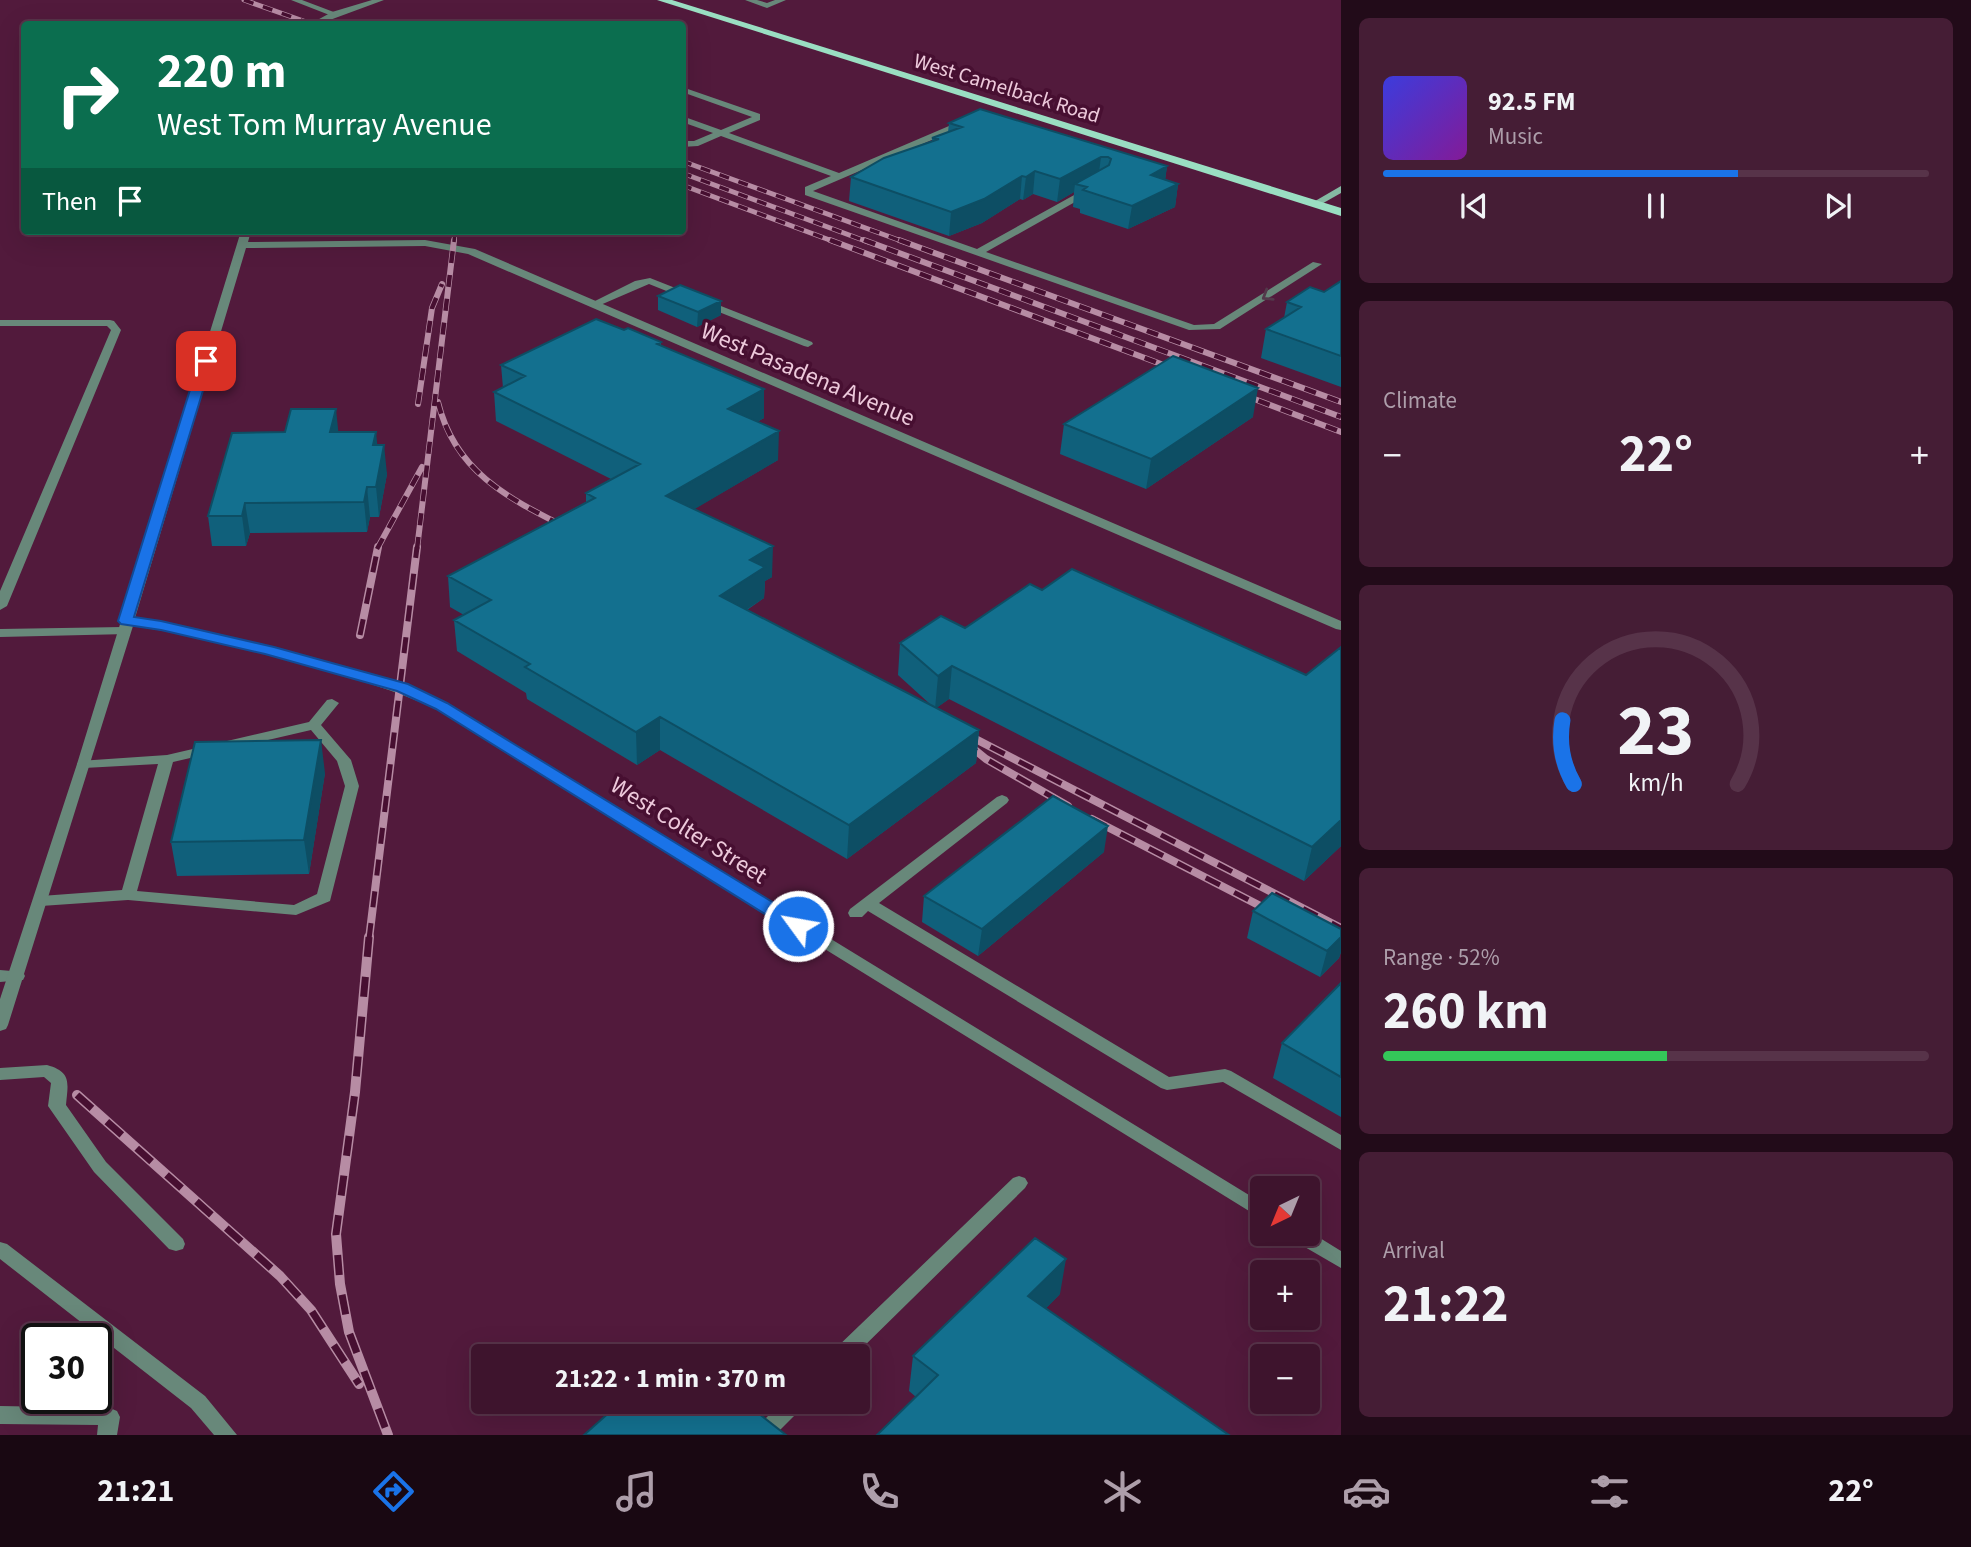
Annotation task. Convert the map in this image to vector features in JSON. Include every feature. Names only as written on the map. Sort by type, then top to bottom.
[{"type":"main road","name":"West Camelback Road","points":[[662,0],[1341,212]]},
{"type":"street","points":[[295,0],[335,14]]},
{"type":"street","points":[[320,21],[380,0]]},
{"type":"street","points":[[749,0],[767,6],[782,0]]},
{"type":"street","points":[[686,90],[756,114],[757,118],[695,144],[686,144]]},
{"type":"street","points":[[686,120],[839,176]]},
{"type":"street","points":[[976,125],[964,121],[808,189],[808,193],[1184,326],[1216,327],[1317,264]]},
{"type":"street","points":[[979,252],[1102,184]]},
{"type":"street","points":[[1315,204],[1341,189]]},
{"type":"street","points":[[0,1025],[8,976],[41,901],[243,238]]},
{"type":"street","name":"West Pasadena Avenue","points":[[243,238],[454,246],[1341,626]]},
{"type":"street","points":[[594,304],[639,283],[650,281],[808,344]]},
{"type":"street","points":[[0,323],[110,323],[116,330],[0,606]]},
{"type":"street","name":"West Colter Street","points":[[0,632],[161,625],[402,687],[441,706],[1250,1205]]},
{"type":"street","points":[[84,764],[167,759],[314,725],[332,703]]},
{"type":"street","points":[[41,901],[128,895],[296,910],[324,897],[352,786],[344,760],[314,725]]},
{"type":"street","points":[[128,895],[167,759]]},
{"type":"street","points":[[1002,800],[862,909],[1167,1084],[1225,1075],[1341,1143]]},
{"type":"street","points":[[0,1074],[47,1071],[60,1080],[57,1106],[100,1167],[176,1244]]},
{"type":"street","points":[[853,1344],[1019,1183]]},
{"type":"street","points":[[1318,1246],[1341,1260]]},
{"type":"street","points":[[0,1249],[198,1402],[227,1435]]},
{"type":"street","points":[[762,1435],[783,1414]]},
{"type":"street","points":[[0,1415],[110,1417],[107,1435]]},
{"type":"building","points":[[980,109],[1167,166],[1151,175],[1178,184],[1132,206],[1083,190],[1087,187],[1075,184],[1109,165],[1111,159],[1101,157],[1060,179],[1035,171],[984,199],[951,212],[851,177],[884,158],[939,139],[932,138],[962,127],[949,123]]},
{"type":"building","points":[[1341,281],[1341,356],[1266,329],[1301,307],[1287,302],[1310,287],[1324,292]]},
{"type":"building","points":[[680,285],[721,301],[698,312],[658,296]]},
{"type":"building","points":[[596,319],[624,330],[628,328],[661,342],[657,344],[764,389],[728,409],[779,431],[666,496],[773,546],[750,560],[765,567],[720,596],[979,730],[849,825],[660,717],[636,732],[525,667],[530,664],[454,620],[491,600],[448,576],[595,498],[586,493],[640,464],[494,392],[525,376],[501,365]]},
{"type":"building","points":[[1173,356],[1258,388],[1151,459],[1064,424]]},
{"type":"building","points":[[291,409],[336,409],[330,432],[376,432],[373,445],[384,445],[376,487],[367,487],[364,502],[245,503],[242,516],[208,516],[232,433],[285,432]]},
{"type":"building","points":[[1072,569],[1306,675],[1341,647],[1341,820],[1312,847],[952,666],[938,676],[900,643],[941,616],[965,628],[1030,584],[1042,590]]},
{"type":"building","points":[[321,740],[304,840],[171,842],[195,742]]},
{"type":"building","points":[[1053,796],[1108,826],[982,929],[924,896]]},
{"type":"building","points":[[1272,893],[1341,929],[1341,937],[1327,951],[1253,911]]},
{"type":"building","points":[[1341,983],[1341,1077],[1282,1043]]},
{"type":"building","points":[[1035,1238],[1066,1259],[1028,1296],[1229,1435],[877,1435],[938,1375],[913,1356]]},
{"type":"building","points":[[608,1414],[759,1414],[786,1435],[584,1435]]},
{"type":"railway","points":[[244,0],[304,21]]},
{"type":"railway","points":[[686,162],[904,242]]},
{"type":"railway","points":[[686,174],[868,242]]},
{"type":"railway","points":[[686,186],[835,242]]},
{"type":"railway","points":[[454,242],[455,235]]},
{"type":"railway","points":[[417,549],[454,240]]},
{"type":"railway","points":[[830,240],[1177,370]]},
{"type":"railway","points":[[864,240],[1341,417]]},
{"type":"railway","points":[[899,240],[1341,402]]},
{"type":"railway","points":[[418,404],[432,308],[442,284]]},
{"type":"railway","points":[[1236,392],[1341,432]]},
{"type":"railway","points":[[438,402],[446,427],[471,466],[507,495],[571,530]]},
{"type":"railway","points":[[378,547],[422,467]]},
{"type":"railway","points":[[360,635],[378,547]]},
{"type":"railway","points":[[369,939],[417,547]]},
{"type":"railway","points":[[962,732],[1341,928]]},
{"type":"railway","points":[[964,741],[986,759],[1068,806]]},
{"type":"railway","points":[[1092,819],[1276,914]]},
{"type":"railway","points":[[369,937],[355,1092],[336,1234],[340,1284],[349,1332],[388,1435]]},
{"type":"railway","points":[[77,1095],[280,1276],[311,1310],[359,1384]]},
{"type":"route","points":[[206,361],[126,621],[161,625],[402,687],[441,706],[798,926]]}]
